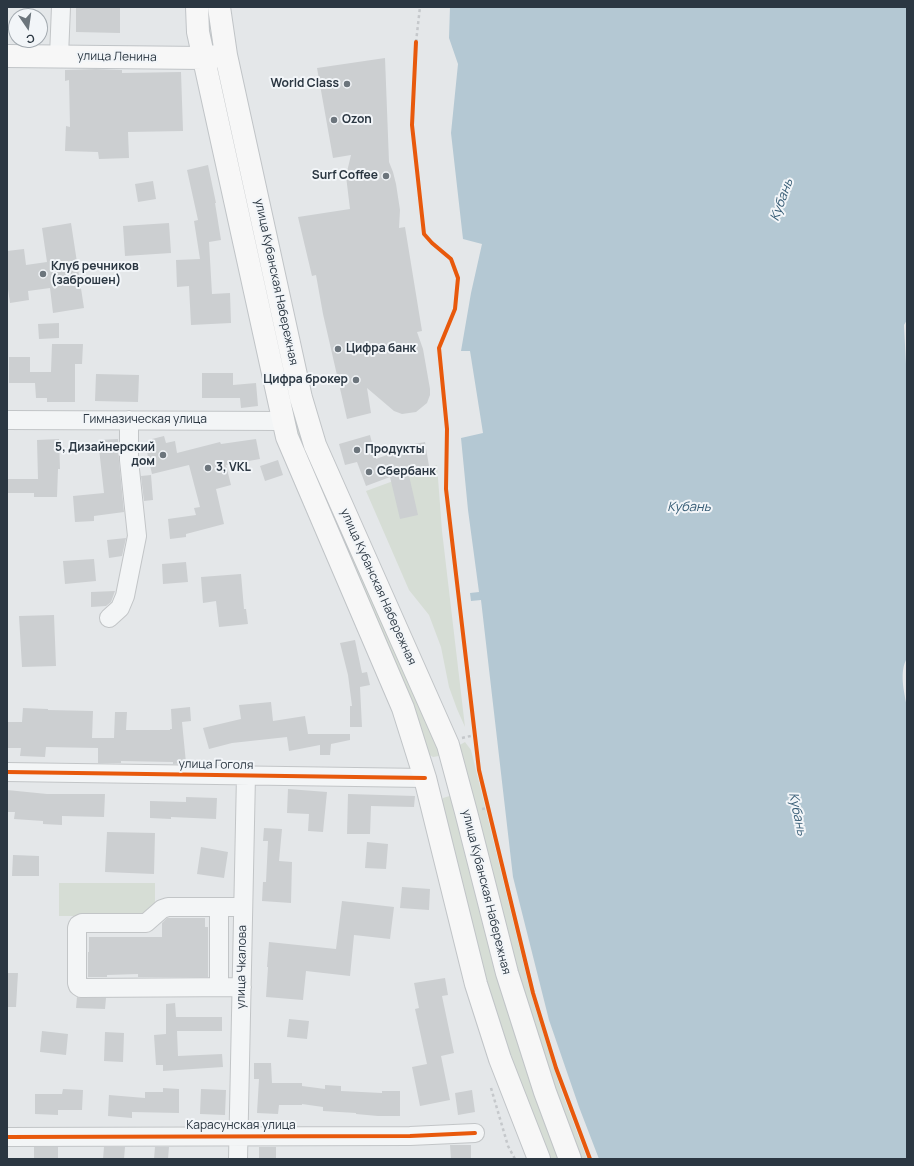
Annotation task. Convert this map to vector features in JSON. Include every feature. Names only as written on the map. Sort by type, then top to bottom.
[{"type":"main road","name":"улица Кубанская Набережная","points":[[196,7],[198,32],[282,421],[287,437],[403,708],[425,778],[476,984],[500,1060],[539,1159]]},
{"type":"main road","name":"улица Кубанская Набережная","points":[[220,7],[226,55],[301,398],[315,444],[448,745],[506,973],[545,1092],[570,1159]]},
{"type":"main road","name":"улица Ленина","points":[[7,56],[204,58],[226,55]]},
{"type":"main road","name":"улица Гоголя","points":[[425,778],[456,772]]},
{"type":"street","points":[[59,56],[61,7]]},
{"type":"street","name":"Гимназическая улица","points":[[7,420],[282,421]]},
{"type":"street","points":[[109,618],[120,608],[125,596],[137,536],[129,460],[129,420]]},
{"type":"street","name":"улица Гоголя","points":[[7,772],[425,778]]},
{"type":"street","name":"улица Чкалова","points":[[238,1159],[246,775]]},
{"type":"street","points":[[242,980],[216,978],[81,988],[77,983],[78,925],[82,923],[146,923],[162,909],[168,907],[243,907]]},
{"type":"street","points":[[216,978],[219,907]]},
{"type":"street","name":"Карасунская улица","points":[[7,1137],[410,1136],[475,1133]]},
{"type":"path","points":[[415,49],[420,7]]},
{"type":"path","points":[[474,728],[476,742]]},
{"type":"path","points":[[465,736],[475,735]]},
{"type":"path","points":[[486,800],[490,815]]},
{"type":"shaded area","points":[[215,68],[219,71],[244,192],[256,222],[297,407],[441,753],[439,756],[433,757],[428,754],[298,441]]},
{"type":"shaded area","points":[[437,465],[442,531],[465,727],[449,687],[441,647],[429,615],[409,590],[366,491]]},
{"type":"shaded area","points":[[465,742],[471,750],[531,994],[560,1087],[587,1159],[577,1159],[530,1023],[458,746]]},
{"type":"shaded area","points":[[453,795],[563,1159],[547,1159],[494,1019],[442,803],[443,798]]},
{"type":"shaded area","points":[[59,883],[155,883],[155,906],[141,916],[59,916]]},
{"type":"water","name":"Кубань","points":[[450,7],[907,7],[907,320],[904,325],[907,384],[907,658],[903,669],[903,675],[907,707],[907,1159],[599,1159],[579,1107],[549,1020],[513,877],[481,600],[471,601],[470,593],[479,592],[468,510],[461,438],[483,433],[470,351],[461,351],[471,293],[482,244],[463,239],[451,133],[458,64],[449,38]]},
{"type":"building","points":[[76,7],[120,7],[120,33],[76,32]]},
{"type":"building","points":[[385,58],[389,162],[396,184],[400,210],[399,228],[405,227],[422,331],[417,332],[423,349],[430,395],[427,403],[416,412],[402,414],[394,411],[367,388],[371,413],[347,419],[323,314],[316,275],[312,276],[298,217],[350,209],[346,176],[351,155],[333,158],[317,68]]},
{"type":"building","points":[[65,70],[122,70],[122,73],[181,72],[183,131],[128,132],[129,158],[99,159],[98,152],[65,151],[66,126],[70,127],[69,80],[65,81]]},
{"type":"building","points":[[208,165],[216,203],[221,240],[209,242],[212,294],[230,293],[231,323],[191,325],[189,286],[177,287],[176,260],[200,259],[194,221],[198,220],[187,170]]},
{"type":"building","points":[[153,181],[156,199],[138,202],[135,184]]},
{"type":"building","name":"Клуб речников (заброшен)","points":[[71,223],[84,308],[53,313],[50,288],[28,291],[29,300],[10,303],[7,282],[7,251],[24,249],[26,265],[47,262],[42,228]]},
{"type":"building","points":[[169,223],[171,253],[125,256],[123,226]]},
{"type":"building","points":[[59,323],[59,338],[39,339],[38,324]]},
{"type":"building","points":[[52,344],[83,344],[82,364],[75,364],[75,402],[47,402],[47,398],[36,398],[35,383],[9,383],[9,357],[30,357],[30,372],[51,372]]},
{"type":"building","points":[[202,373],[233,373],[233,385],[256,383],[258,406],[241,408],[240,398],[202,398]]},
{"type":"building","points":[[96,374],[139,375],[138,402],[95,401]]},
{"type":"building","points":[[370,435],[376,459],[414,444],[425,442],[429,466],[419,467],[408,471],[418,515],[400,519],[390,477],[366,486],[357,462],[345,465],[339,444]]},
{"type":"building","points":[[164,436],[166,443],[175,441],[177,453],[220,442],[221,444],[256,439],[260,459],[226,465],[231,485],[216,489],[224,524],[186,534],[186,537],[170,539],[168,519],[196,515],[194,508],[200,507],[189,465],[152,474],[146,448],[153,446],[152,439]]},
{"type":"building","points":[[59,439],[60,469],[58,469],[57,497],[34,497],[34,493],[7,493],[7,479],[38,479],[37,440]]},
{"type":"building","points":[[118,439],[124,512],[94,516],[94,521],[75,522],[73,496],[104,493],[98,440]]},
{"type":"building","points":[[278,460],[283,475],[265,481],[260,466]]},
{"type":"building","points":[[151,475],[153,500],[144,501],[141,476]]},
{"type":"building","points":[[126,538],[122,556],[109,558],[107,540]]},
{"type":"building","points":[[94,559],[96,581],[65,584],[63,561]]},
{"type":"building","points":[[186,562],[188,582],[163,584],[162,564]]},
{"type":"building","points":[[241,574],[244,609],[246,609],[248,624],[219,627],[216,601],[203,603],[201,577]]},
{"type":"building","points":[[115,591],[111,602],[106,606],[91,607],[91,592]]},
{"type":"building","points":[[54,615],[56,666],[22,667],[19,616]]},
{"type":"building","points":[[355,640],[362,673],[367,672],[370,685],[360,687],[362,727],[350,727],[350,706],[352,706],[348,675],[340,643]]},
{"type":"building","points":[[271,702],[273,721],[305,716],[308,734],[350,734],[350,740],[331,744],[330,755],[320,755],[320,745],[289,751],[287,737],[232,743],[209,749],[203,728],[241,719],[239,705]]},
{"type":"building","points":[[190,707],[191,721],[182,722],[186,763],[173,764],[173,762],[121,761],[121,763],[98,763],[98,748],[46,747],[45,757],[20,756],[21,748],[7,748],[7,722],[22,722],[23,708],[93,711],[92,738],[114,738],[115,712],[127,712],[126,730],[170,730],[172,729],[171,709]]},
{"type":"building","points":[[288,789],[327,792],[323,832],[308,831],[309,814],[287,813]]},
{"type":"building","points":[[7,790],[47,794],[105,794],[104,817],[62,816],[62,825],[43,824],[43,821],[14,819],[15,812],[7,812]]},
{"type":"building","points":[[348,794],[415,796],[414,807],[371,806],[370,834],[347,834]]},
{"type":"building","points":[[186,797],[217,798],[216,819],[171,817],[171,819],[150,818],[150,801],[186,802]]},
{"type":"building","points":[[264,828],[282,829],[279,861],[292,862],[291,903],[262,901],[263,882],[266,882],[268,841],[263,841]]},
{"type":"building","points":[[107,832],[155,833],[154,874],[105,872]]},
{"type":"building","points":[[367,842],[388,844],[386,869],[365,868]]},
{"type":"building","points":[[201,847],[228,852],[224,878],[197,874]]},
{"type":"building","points":[[13,855],[39,856],[39,876],[12,876]]},
{"type":"building","points":[[402,887],[430,889],[429,910],[400,908]]},
{"type":"building","points":[[342,901],[394,907],[390,939],[354,935],[350,976],[306,971],[303,1000],[266,997],[269,942],[336,949]]},
{"type":"building","points":[[167,918],[205,918],[205,927],[208,927],[208,977],[138,977],[138,974],[88,977],[89,937],[162,937],[162,923]]},
{"type":"building","points":[[7,973],[18,973],[16,1007],[7,1007]]},
{"type":"building","points":[[445,978],[448,995],[442,996],[454,1053],[441,1056],[450,1100],[420,1106],[412,1067],[427,1064],[415,1009],[419,1008],[414,983]]},
{"type":"building","points":[[77,997],[106,998],[105,1009],[76,1008]]},
{"type":"building","points":[[175,1003],[176,1017],[222,1017],[222,1031],[177,1031],[178,1056],[222,1054],[223,1067],[163,1071],[163,1065],[156,1065],[154,1035],[166,1034],[166,1004]]},
{"type":"building","points":[[289,1019],[309,1021],[307,1039],[287,1037]]},
{"type":"building","points":[[42,1031],[68,1034],[66,1055],[40,1052]]},
{"type":"building","points":[[105,1032],[124,1033],[123,1062],[104,1061]]},
{"type":"building","points":[[254,1063],[271,1063],[272,1083],[302,1083],[302,1086],[325,1089],[325,1085],[341,1086],[341,1091],[382,1093],[382,1091],[400,1091],[400,1116],[378,1116],[323,1111],[323,1107],[302,1104],[279,1105],[278,1114],[257,1113],[259,1079],[254,1079]]},
{"type":"building","points":[[163,1088],[179,1089],[179,1113],[132,1112],[132,1118],[108,1116],[109,1095],[145,1098],[145,1092],[163,1092]]},
{"type":"building","points":[[63,1089],[83,1090],[82,1110],[58,1110],[58,1115],[35,1114],[35,1094],[62,1094]]},
{"type":"building","points":[[201,1089],[226,1090],[225,1115],[200,1114]]},
{"type":"building","points":[[472,1090],[475,1112],[458,1115],[455,1093]]},
{"type":"building","points":[[450,1145],[471,1145],[471,1159],[451,1159]]},
{"type":"building","points":[[34,1147],[58,1147],[58,1159],[34,1159]]},
{"type":"building","points":[[104,1147],[125,1147],[124,1159],[103,1159]]},
{"type":"building","points":[[155,1147],[169,1147],[168,1159],[154,1159]]},
{"type":"building","points":[[259,1147],[276,1147],[276,1159],[259,1159]]},
{"type":"cycle path","points":[[416,42],[412,125],[424,234],[451,259],[458,278],[455,309],[439,348],[447,429],[446,489],[479,770],[533,993],[556,1068],[590,1159]]},
{"type":"cycle path","points":[[7,772],[425,778]]},
{"type":"cycle path","points":[[7,1137],[410,1136],[475,1133]]},
{"type":"place","name":"World Class","points":[[347,84]]},
{"type":"place","name":"Ozon","points":[[334,120]]},
{"type":"place","name":"Surf Coffee","points":[[386,176]]},
{"type":"place","name":"Клуб речников (заброшен)","points":[[43,274]]},
{"type":"place","name":"Цифра банк","points":[[338,349]]},
{"type":"place","name":"Цифра брокер","points":[[356,380]]},
{"type":"place","name":"Продукты","points":[[357,450]]},
{"type":"place","name":"5, Дизайнерский дом","points":[[163,455]]},
{"type":"place","name":"3, VKL","points":[[208,468]]},
{"type":"place","name":"Сбербанк","points":[[369,472]]}]
